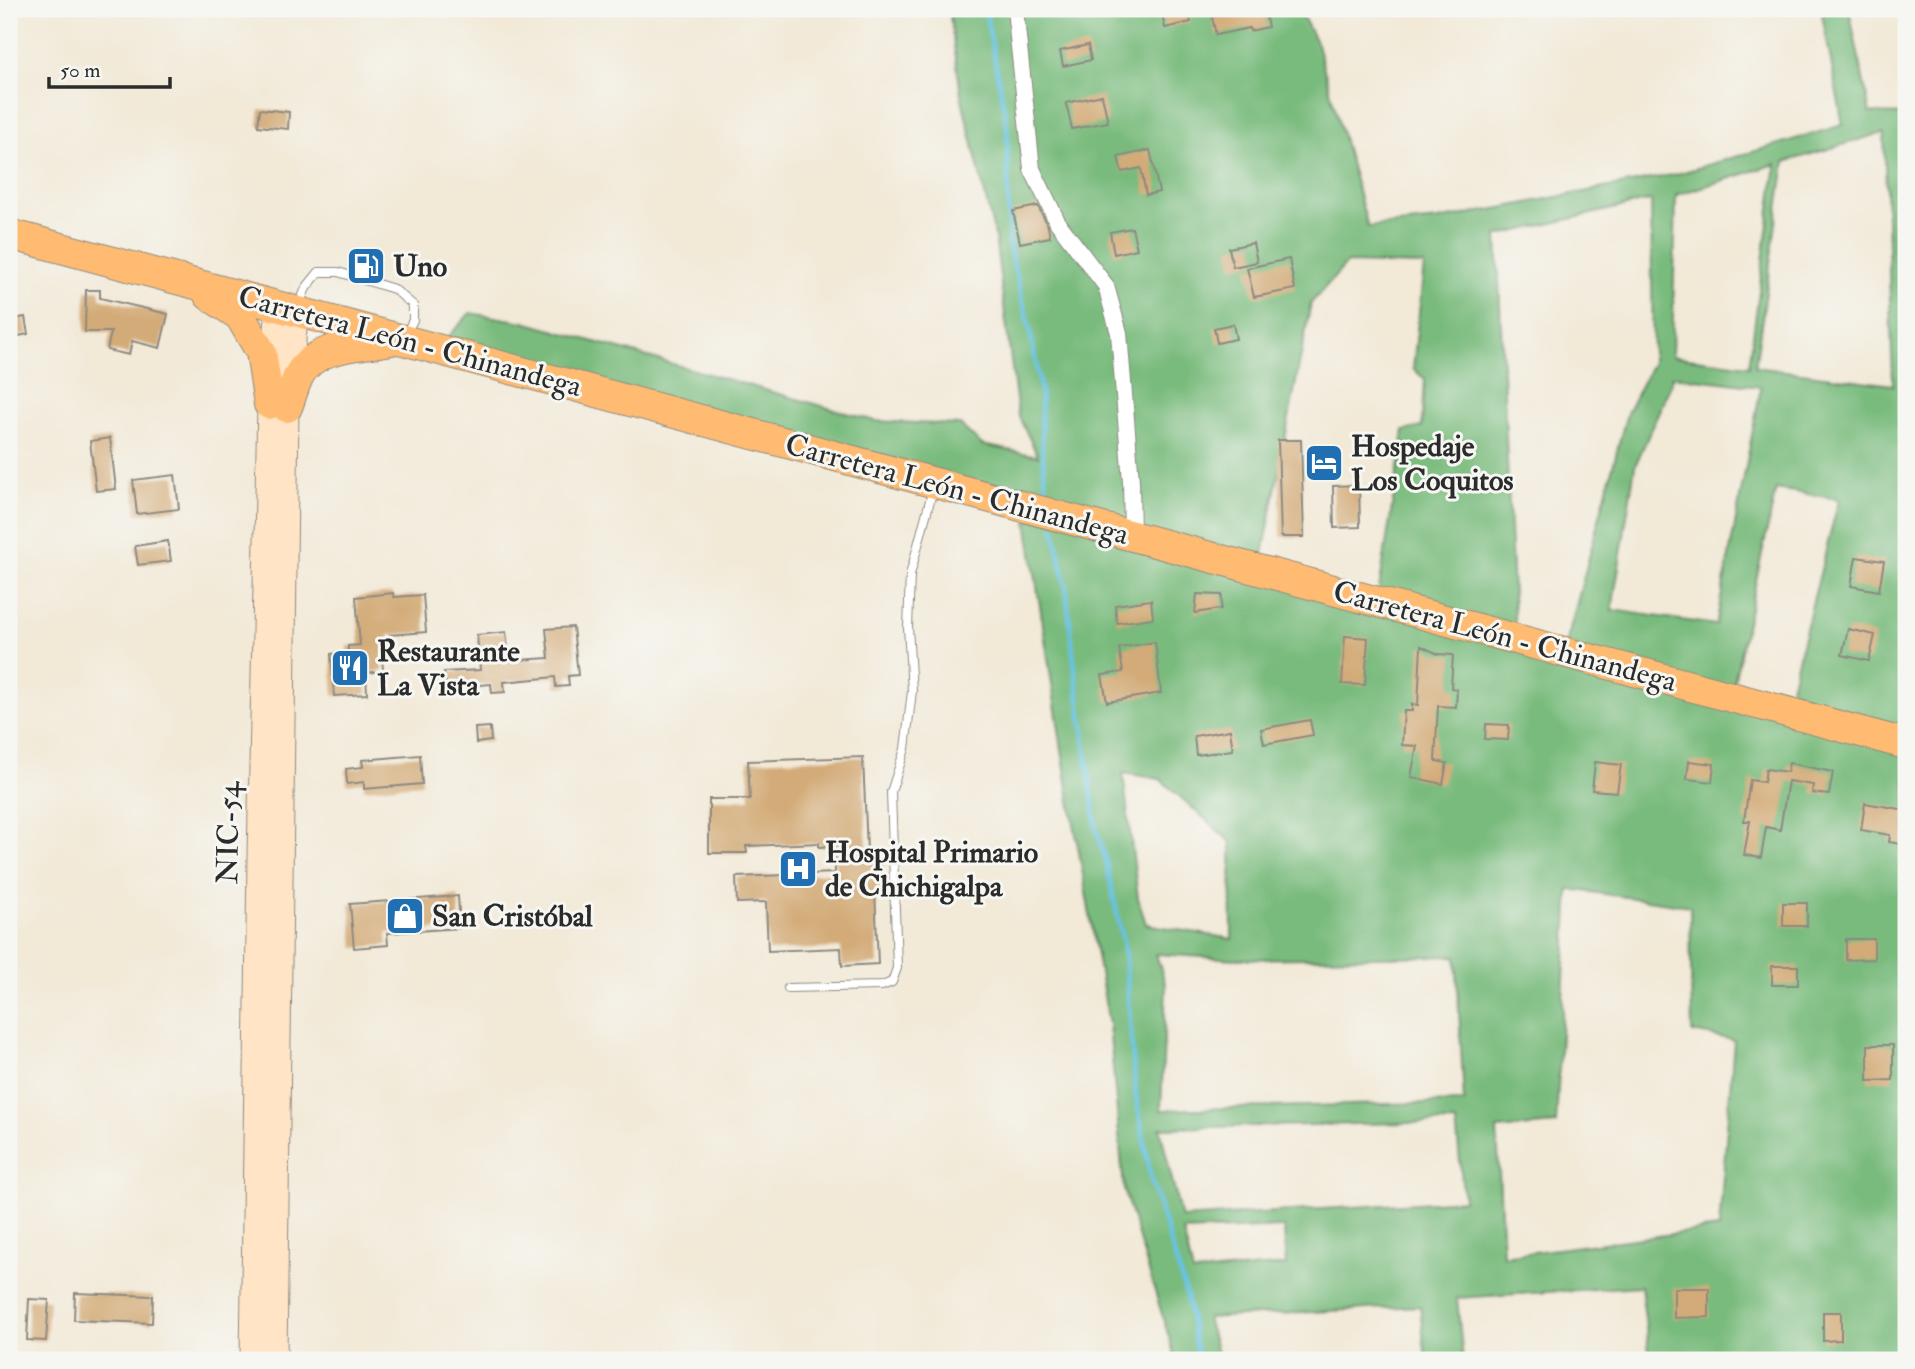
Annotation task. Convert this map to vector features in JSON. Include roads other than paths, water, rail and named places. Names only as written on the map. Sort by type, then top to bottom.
[{"type":"highway","name":"Carretera León - Chinandega","points":[[9,234],[1906,744]]},
{"type":"highway","points":[[192,283],[240,316],[261,352],[278,405]]},
{"type":"highway","points":[[278,405],[300,373],[314,360],[334,348],[403,338]]},
{"type":"main road","name":"NIC-54","points":[[252,1349],[255,1115],[270,857],[278,405],[287,309]]},
{"type":"main road","name":"NIC-54","points":[[270,857],[278,1116],[276,1349]]},
{"type":"main road","points":[[255,1115],[278,1116]]},
{"type":"main road","points":[[252,1349],[276,1349]]},
{"type":"street","points":[[1016,9],[1032,169],[1059,223],[1106,286],[1119,333],[1131,481],[1132,536]]},
{"type":"lane","points":[[287,309],[320,272],[338,272],[394,289],[413,305],[413,320],[403,338]]},
{"type":"lane","points":[[788,988],[882,986],[892,982],[897,968],[891,792],[905,748],[912,691],[908,628],[910,575],[935,483]]},
{"type":"waterway","points":[[985,9],[1007,124],[1009,246],[1030,330],[1041,392],[1047,502]]},
{"type":"waterway","points":[[1054,528],[1066,586],[1097,833],[1105,857],[1124,946],[1136,1096],[1151,1179],[1187,1297],[1198,1360]]},
{"type":"place","name":"Uno","points":[[366,266]]},
{"type":"place","name":"Hospedaje Los Coquitos","points":[[1324,463]]},
{"type":"place","name":"Restaurante La Vista","points":[[350,668]]},
{"type":"place","name":"Hospital Primario de Chichigalpa","points":[[798,869]]},
{"type":"place","name":"San Cristóbal","points":[[405,916]]}]
